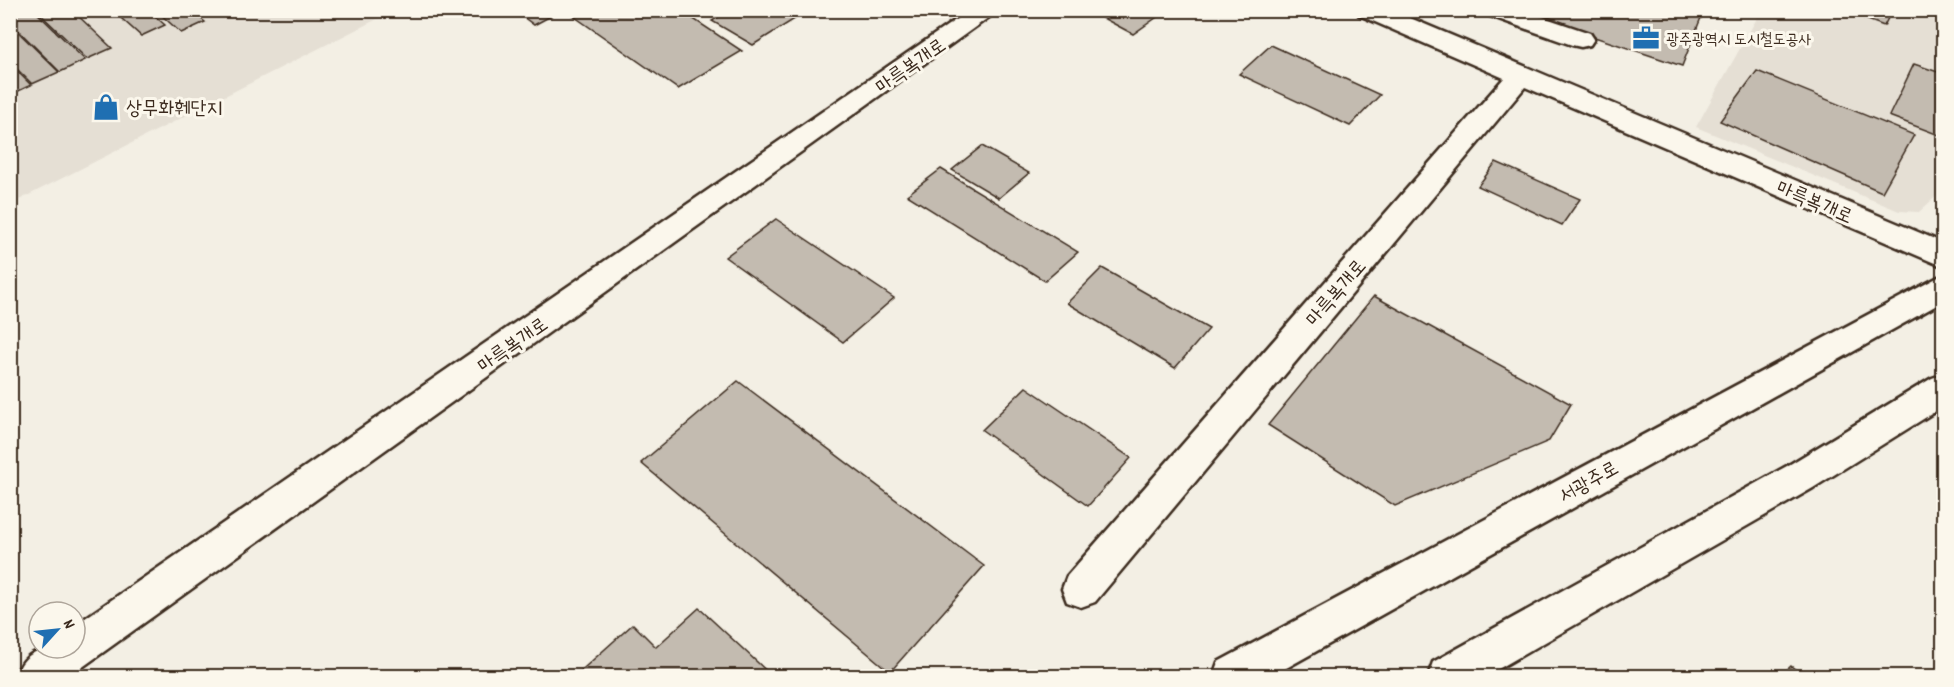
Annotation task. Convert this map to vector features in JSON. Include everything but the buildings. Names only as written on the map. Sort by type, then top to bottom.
[{"type":"street","name":"마륵복개로","points":[[36,676],[987,10]]},
{"type":"street","name":"마륵복개로","points":[[1368,10],[1944,256]]},
{"type":"street","points":[[1496,10],[1581,39]]},
{"type":"street","name":"마륵복개로","points":[[1081,589],[1520,76]]},
{"type":"street","name":"서광주로","points":[[1233,676],[1944,286]]},
{"type":"street","points":[[1448,676],[1800,477],[1944,388]]},
{"type":"shaded area","name":"상무화훼단지","points":[[11,11],[393,11],[11,204]]},
{"type":"shaded area","points":[[1761,11],[1943,11],[1943,190],[1919,212],[1899,211],[1696,127]]},
{"type":"place","name":"광주광역시 도시철도공사","points":[[1646,38]]},
{"type":"place","name":"상무화훼단지","points":[[106,107]]}]
